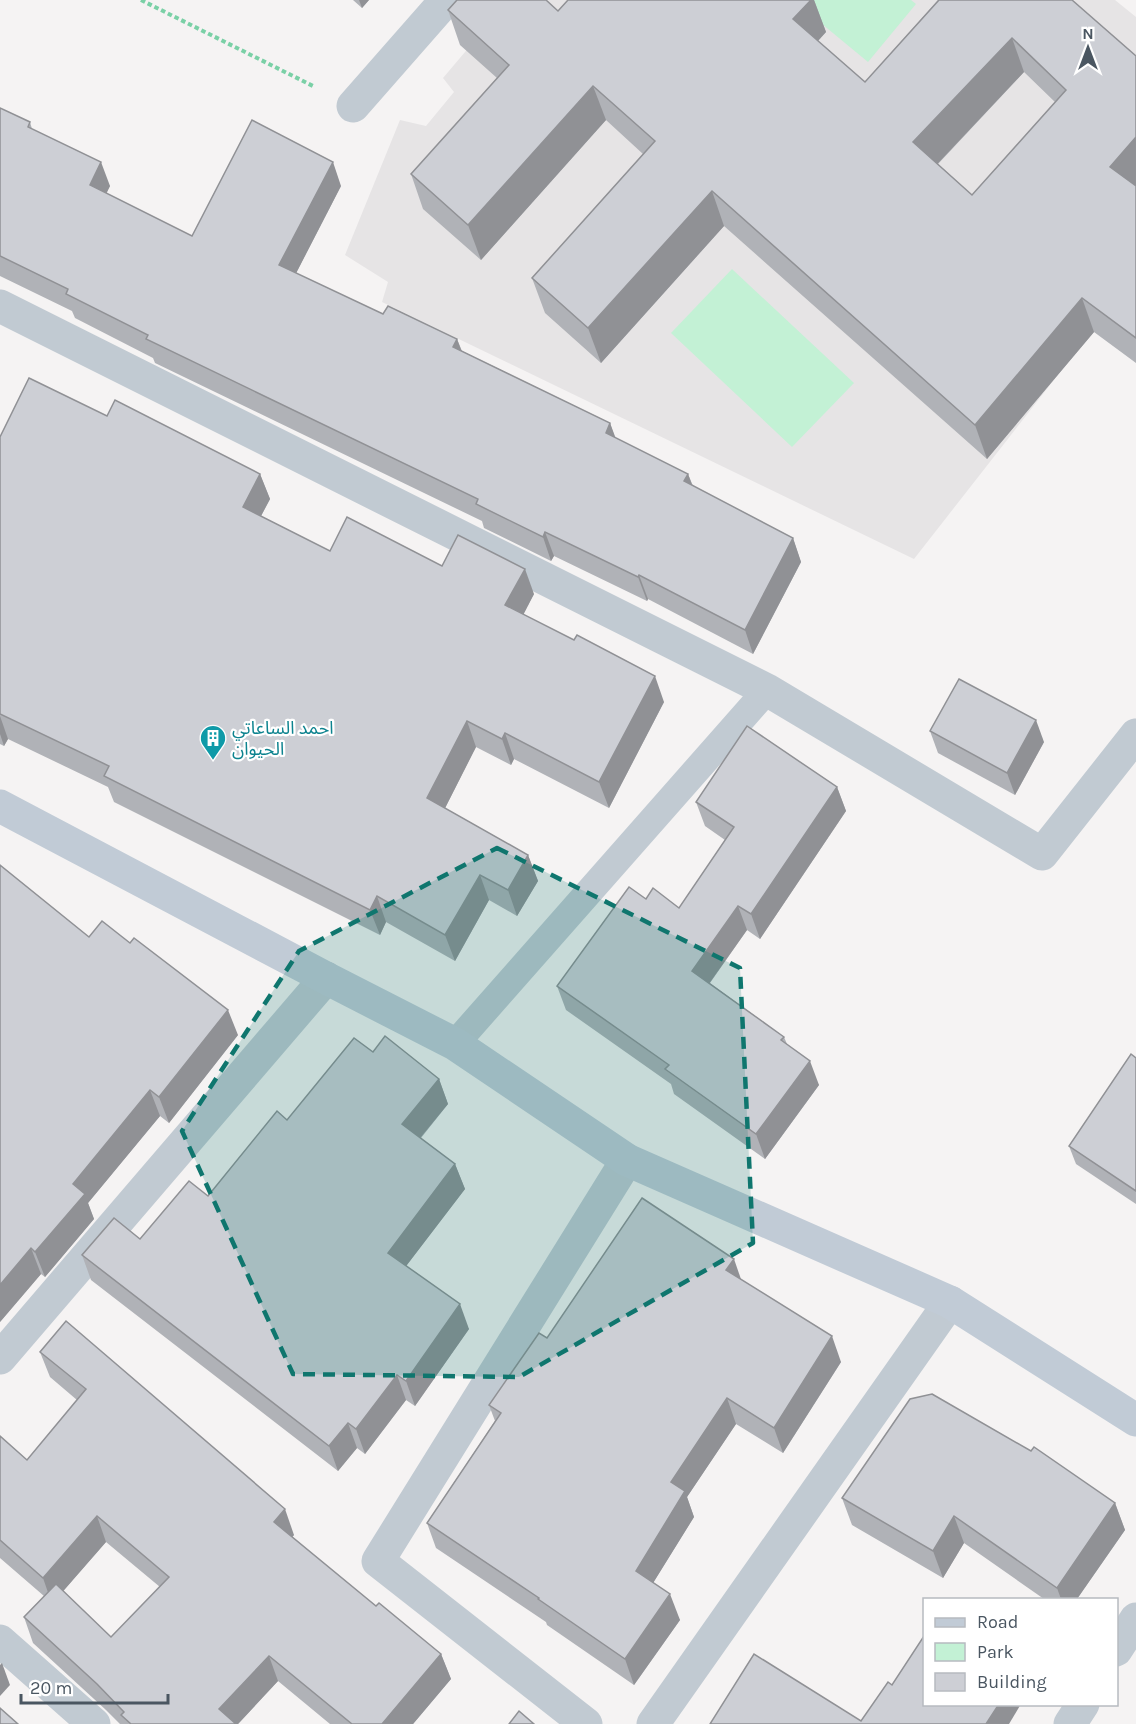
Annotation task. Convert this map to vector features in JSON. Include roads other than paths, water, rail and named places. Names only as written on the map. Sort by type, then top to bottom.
[{"type":"street","points":[[353,106],[446,0]]},
{"type":"street","points":[[0,306],[767,690],[1042,854],[1136,735]]},
{"type":"street","points":[[0,806],[455,1044],[627,1160],[950,1302],[1136,1420]]},
{"type":"street","points":[[0,1358],[326,978]]},
{"type":"street","points":[[586,1724],[378,1561],[627,1160]]},
{"type":"street","points":[[653,1724],[950,1302]]},
{"type":"street","points":[[1118,1647],[1136,1619]]},
{"type":"street","points":[[0,1641],[94,1724]]},
{"type":"street","points":[[1070,1724],[1082,1706]]},
{"type":"lane","points":[[455,1044],[767,690]]},
{"type":"place","name":"احمد الساعاتي الحيوان","points":[[213,761]]}]
